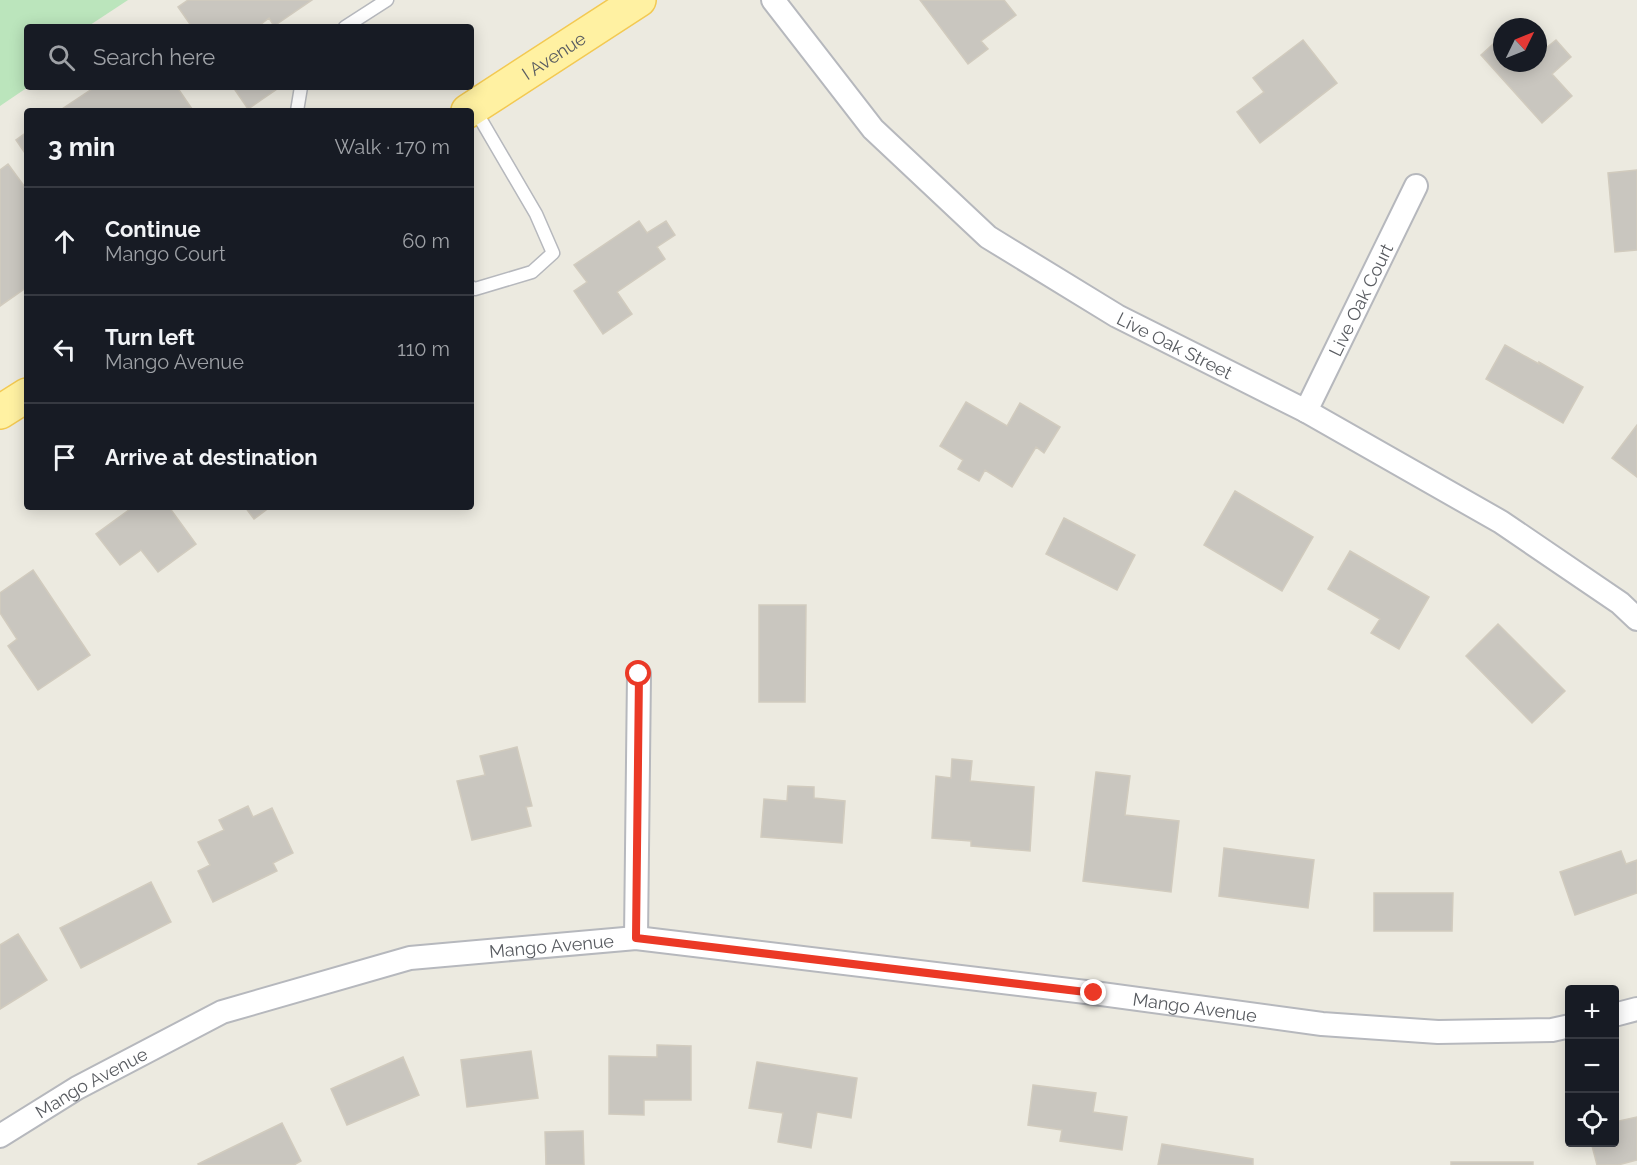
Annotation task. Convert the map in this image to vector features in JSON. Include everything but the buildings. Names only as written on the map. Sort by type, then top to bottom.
[{"type":"main road","name":"I Avenue","points":[[472,108],[639,0]]},
{"type":"main road","points":[[0,412],[24,396]]},
{"type":"street","name":"Live Oak Street","points":[[773,0],[873,129],[988,237],[1118,316],[1306,411],[1501,522],[1620,603],[1637,619]]},
{"type":"street","name":"Live Oak Court","points":[[1306,411],[1416,186]]},
{"type":"street","points":[[636,938],[639,674]]},
{"type":"street","name":"Mango Avenue","points":[[0,1136],[77,1088],[222,1012],[410,958],[636,938],[1094,993],[1322,1024],[1438,1032],[1552,1030],[1565,1027]]},
{"type":"street","points":[[1619,1013],[1637,1009]]},
{"type":"lane","points":[[350,24],[387,0]]},
{"type":"lane","points":[[298,108],[300,90]]},
{"type":"lane","points":[[474,115],[536,214],[552,253],[532,272],[474,288]]},
{"type":"green space","points":[[0,0],[128,0],[92,24],[24,24],[24,90],[0,106]]},
{"type":"route","points":[[639,674],[636,938],[1094,993]]}]
